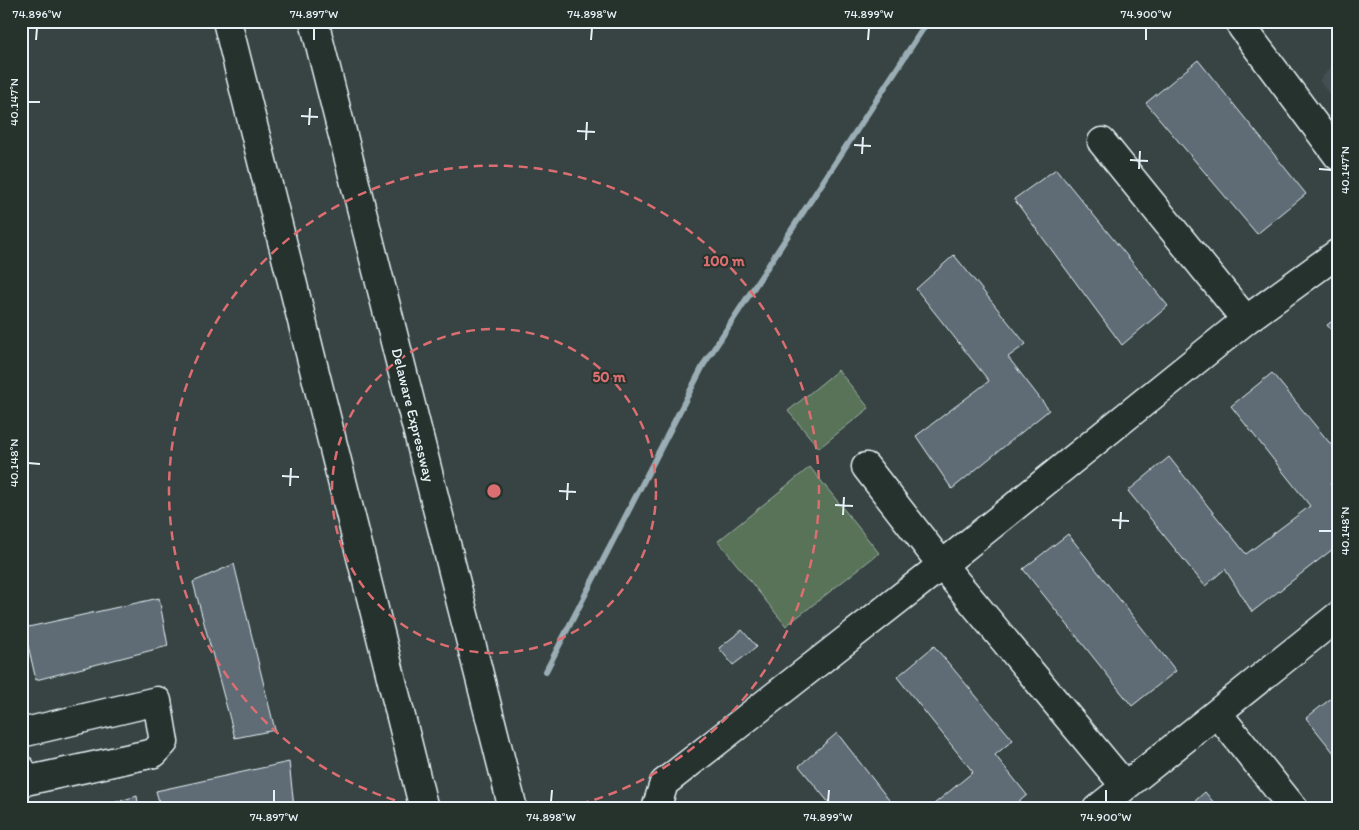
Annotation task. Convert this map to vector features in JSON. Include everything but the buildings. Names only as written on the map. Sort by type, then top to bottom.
[{"type":"main road","points":[[228,21],[424,809]]},
{"type":"main road","name":"Delaware Expressway","points":[[314,21],[513,809]]},
{"type":"main road","points":[[1242,27],[1338,156]]},
{"type":"main road","points":[[1102,142],[1246,320]]},
{"type":"main road","points":[[656,809],[664,783],[942,565],[1246,320],[1338,253]]},
{"type":"main road","points":[[866,467],[942,565],[1125,786]]},
{"type":"main road","points":[[1097,809],[1338,616]]},
{"type":"main road","points":[[21,734],[157,701],[164,742],[154,753],[25,781],[21,769]]},
{"type":"main road","points":[[1218,714],[1294,809]]},
{"type":"shaded area","points":[[1338,58],[1338,105],[1319,81]]},
{"type":"green space","points":[[838,370],[869,408],[819,448],[788,411]]},
{"type":"green space","points":[[810,467],[879,553],[786,626],[718,541]]},
{"type":"waterway","points":[[546,671],[704,364],[928,21]]}]
